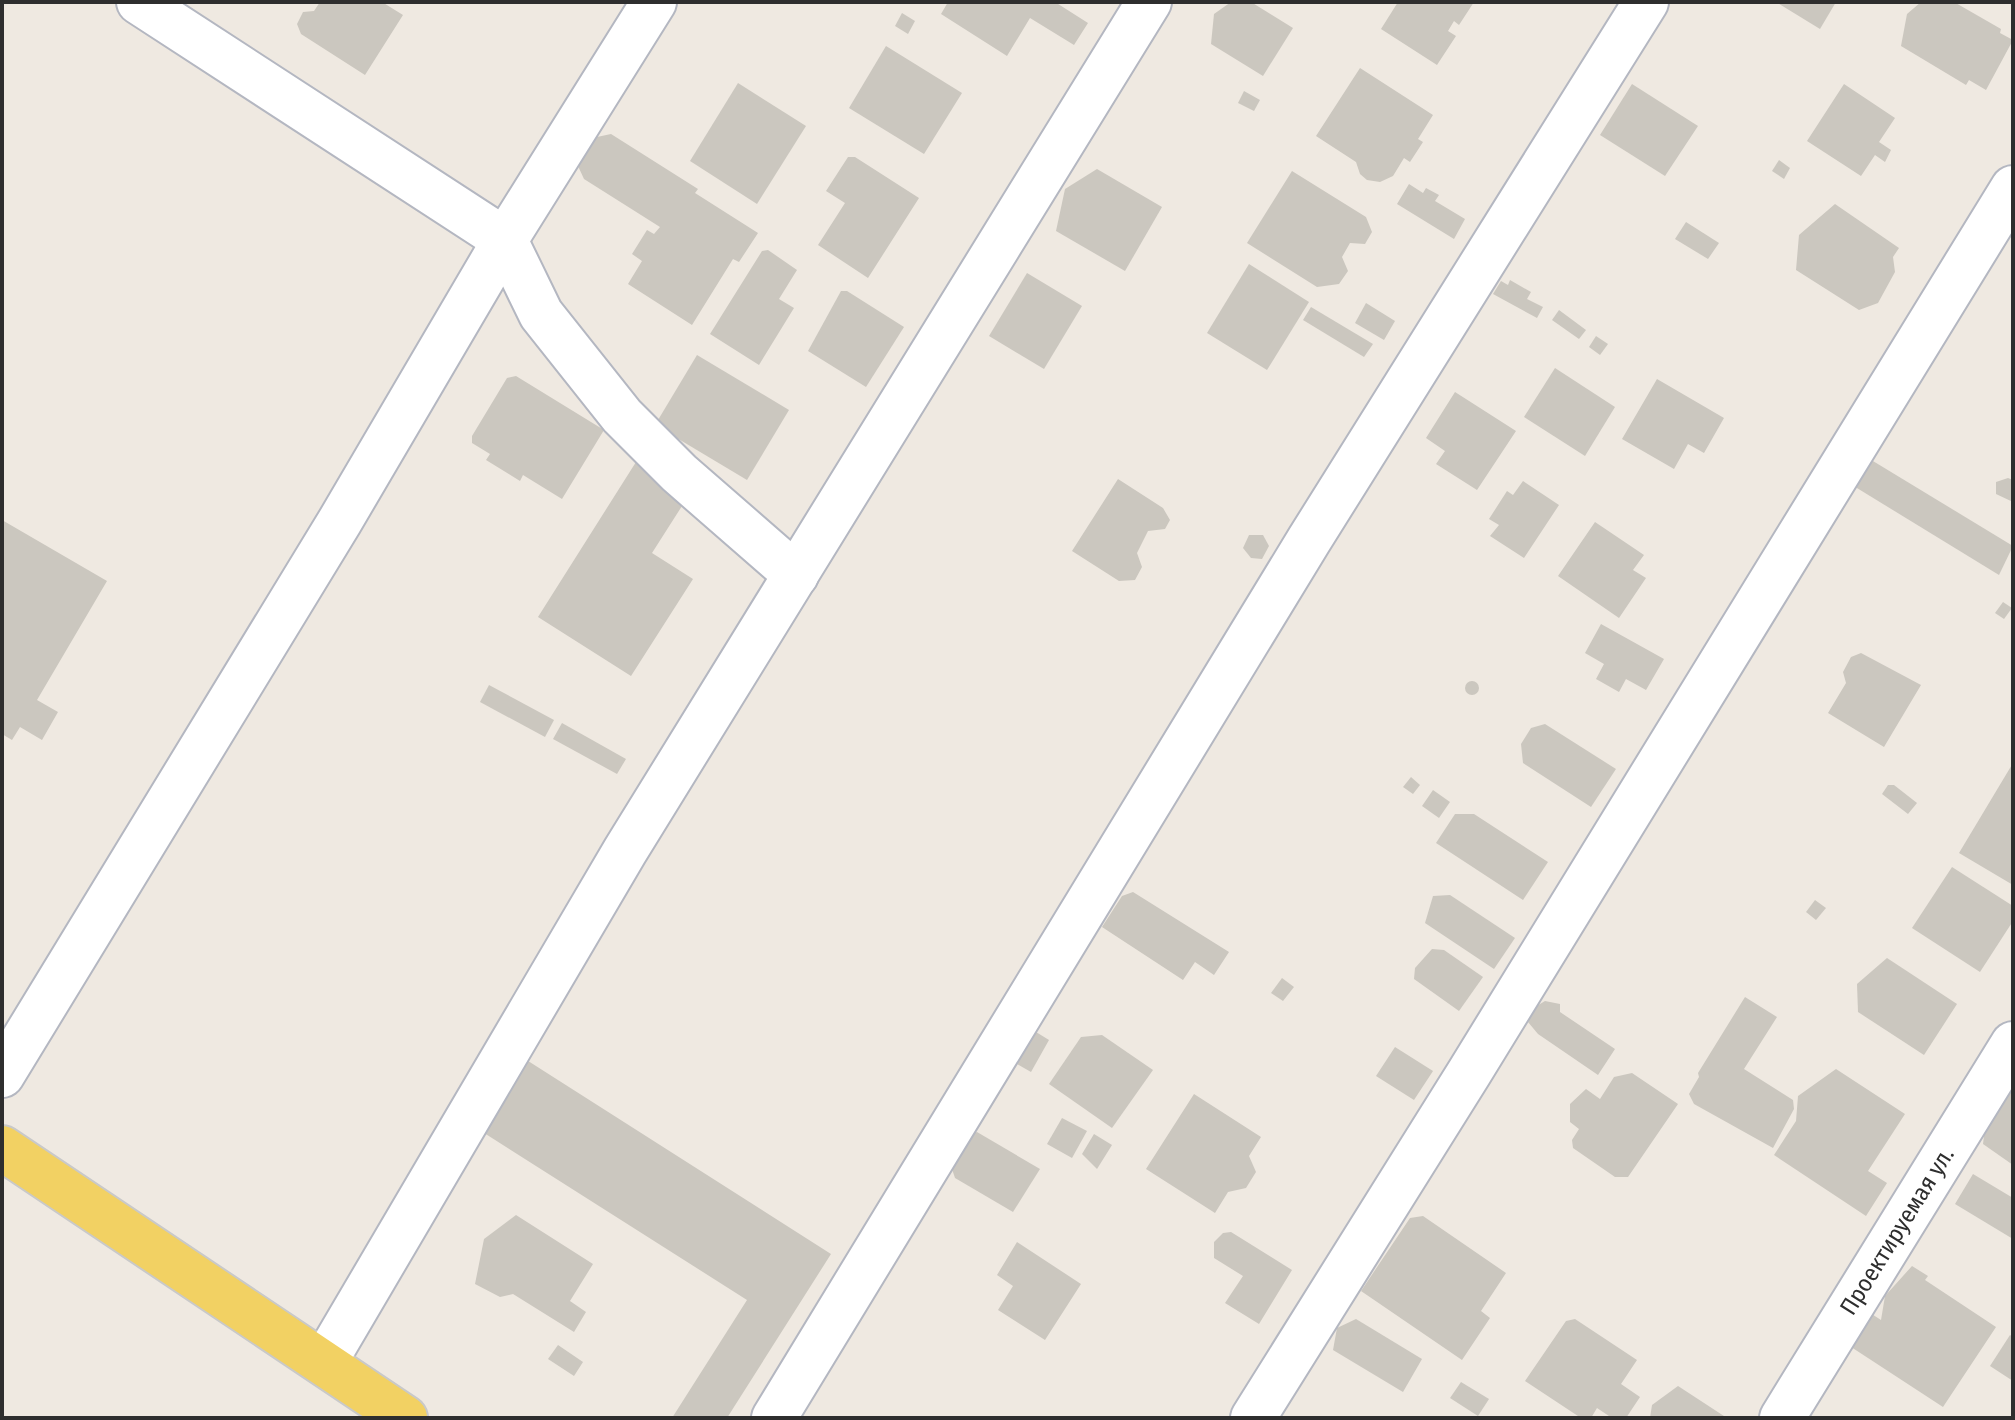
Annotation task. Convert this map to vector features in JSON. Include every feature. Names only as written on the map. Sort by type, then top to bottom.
[{"type":"main road","points":[[2,1148],[405,1418]]},
{"type":"street","points":[[2,1075],[340,521],[505,240],[654,2]]},
{"type":"street","points":[[324,1363],[625,851],[1149,2]]},
{"type":"street","points":[[774,1418],[1301,553],[1646,2]]},
{"type":"street","points":[[159,7],[505,240],[541,314],[622,416],[679,473],[796,575]]},
{"type":"street","points":[[1253,1418],[1494,1033],[2013,188]]},
{"type":"street","name":"Проектируемая ул.","points":[[1782,1418],[2013,1044]]},
{"type":"building","points":[[320,2],[382,2],[403,15],[365,75],[301,34],[297,24],[303,12],[314,11]]},
{"type":"building","points":[[948,2],[1055,2],[1088,23],[1074,45],[1030,18],[1007,56],[941,14]]},
{"type":"building","points":[[1231,2],[1251,2],[1293,28],[1263,76],[1211,44],[1214,14]]},
{"type":"building","points":[[1398,2],[1474,2],[1459,25],[1454,21],[1448,31],[1456,36],[1437,65],[1381,29]]},
{"type":"building","points":[[1776,2],[1836,2],[1820,29]]},
{"type":"building","points":[[1921,2],[1954,2],[2001,29],[2000,33],[2013,40],[1986,90],[1969,80],[1966,85],[1901,46],[1907,14]]},
{"type":"building","points":[[902,13],[915,21],[908,34],[895,26]]},
{"type":"building","points":[[886,46],[962,93],[924,154],[849,108]]},
{"type":"building","points":[[1360,68],[1433,115],[1418,139],[1423,142],[1410,162],[1404,158],[1393,176],[1380,182],[1367,180],[1360,174],[1356,162],[1316,136]]},
{"type":"building","points":[[738,83],[806,126],[757,204],[690,161]]},
{"type":"building","points":[[1632,84],[1698,126],[1665,176],[1600,135]]},
{"type":"building","points":[[1844,84],[1895,118],[1879,142],[1891,150],[1885,162],[1875,155],[1861,176],[1807,141]]},
{"type":"building","points":[[1244,91],[1260,100],[1254,111],[1238,103]]},
{"type":"building","points":[[611,134],[698,189],[695,193],[758,233],[739,262],[733,259],[692,325],[628,284],[642,261],[632,254],[647,230],[654,234],[660,227],[584,179],[578,166],[597,137]]},
{"type":"building","points":[[848,157],[855,157],[919,198],[868,278],[818,245],[845,203],[826,191]]},
{"type":"building","points":[[1779,160],[1790,168],[1784,179],[1772,171]]},
{"type":"building","points":[[1097,169],[1162,207],[1125,271],[1056,231],[1065,189]]},
{"type":"building","points":[[1292,171],[1366,217],[1372,232],[1365,244],[1350,243],[1342,257],[1348,271],[1339,284],[1317,287],[1247,243]]},
{"type":"building","points":[[1409,184],[1423,193],[1426,188],[1439,195],[1435,201],[1465,219],[1454,239],[1397,204]]},
{"type":"building","points":[[1835,204],[1899,248],[1893,257],[1895,272],[1878,303],[1859,310],[1796,270],[1799,235]]},
{"type":"building","points":[[1686,222],[1719,243],[1708,259],[1675,239]]},
{"type":"building","points":[[768,250],[797,270],[779,299],[794,308],[759,365],[710,334],[762,251]]},
{"type":"building","points":[[1249,264],[1309,302],[1267,370],[1207,333]]},
{"type":"building","points":[[1027,273],[1082,306],[1044,369],[989,336]]},
{"type":"building","points":[[1510,280],[1531,292],[1527,299],[1543,307],[1537,318],[1493,294],[1501,281],[1508,285]]},
{"type":"building","points":[[841,291],[847,291],[904,327],[866,387],[808,351]]},
{"type":"building","points":[[1366,303],[1395,321],[1384,340],[1355,323]]},
{"type":"building","points":[[1311,307],[1373,344],[1364,357],[1303,320]]},
{"type":"building","points":[[1559,310],[1586,330],[1579,339],[1552,320]]},
{"type":"building","points":[[1596,336],[1608,344],[1600,355],[1589,347]]},
{"type":"building","points":[[697,355],[789,410],[747,480],[655,425]]},
{"type":"building","points":[[1555,368],[1615,407],[1585,456],[1524,417]]},
{"type":"building","points":[[516,376],[604,430],[562,499],[523,475],[520,481],[486,460],[490,454],[472,443],[472,436],[507,378]]},
{"type":"building","points":[[1657,379],[1724,418],[1704,453],[1688,444],[1674,469],[1622,439]]},
{"type":"building","points":[[1455,392],[1516,431],[1477,490],[1436,464],[1445,451],[1426,438]]},
{"type":"building","points":[[1868,458],[2013,546],[1999,575],[1852,485]]},
{"type":"building","points":[[636,462],[689,495],[652,553],[693,579],[631,676],[538,617]]},
{"type":"building","points":[[2008,478],[2013,480],[2013,502],[1996,494],[1996,482]]},
{"type":"building","points":[[1118,479],[1163,508],[1170,520],[1165,529],[1148,531],[1137,553],[1142,567],[1135,580],[1119,581],[1072,551]]},
{"type":"building","points":[[1523,481],[1559,505],[1524,558],[1490,536],[1499,525],[1489,519],[1507,491],[1513,495]]},
{"type":"building","points":[[2,520],[107,581],[37,700],[58,712],[42,740],[20,727],[12,740],[2,734]]},
{"type":"building","points":[[1595,522],[1644,555],[1633,570],[1646,578],[1619,618],[1558,576]]},
{"type":"building","points":[[1249,535],[1263,535],[1269,546],[1262,559],[1251,558],[1243,548]]},
{"type":"building","points":[[2003,602],[2012,608],[2004,619],[1995,613]]},
{"type":"building","points":[[1601,624],[1664,659],[1646,690],[1626,679],[1619,692],[1596,679],[1604,664],[1585,653]]},
{"type":"building","points":[[1861,653],[1921,685],[1884,747],[1828,713],[1846,683],[1843,672],[1851,657]]},
{"type":"building","points":[[1472,681],[1479,688],[1472,695],[1465,688]]},
{"type":"building","points":[[489,685],[554,720],[545,737],[480,702]]},
{"type":"building","points":[[562,723],[626,759],[617,774],[553,739]]},
{"type":"building","points":[[1545,724],[1616,769],[1591,807],[1523,763],[1521,744],[1531,728]]},
{"type":"building","points":[[2013,763],[2013,885],[1959,853]]},
{"type":"building","points":[[1411,777],[1420,785],[1413,794],[1403,787]]},
{"type":"building","points":[[1888,785],[1894,785],[1917,803],[1908,814],[1882,794]]},
{"type":"building","points":[[1433,790],[1450,802],[1439,818],[1422,806]]},
{"type":"building","points":[[1455,814],[1474,814],[1548,862],[1523,900],[1436,843]]},
{"type":"building","points":[[1952,867],[2013,906],[2013,921],[1980,972],[1912,928]]},
{"type":"building","points":[[1133,892],[1229,952],[1214,975],[1195,962],[1183,980],[1102,927],[1122,896]]},
{"type":"building","points":[[1450,895],[1515,938],[1494,969],[1425,923],[1433,896]]},
{"type":"building","points":[[1815,900],[1826,908],[1816,920],[1806,912]]},
{"type":"building","points":[[1432,949],[1444,950],[1483,977],[1459,1011],[1414,979],[1415,968]]},
{"type":"building","points":[[1887,958],[1957,1004],[1924,1055],[1858,1012],[1857,984]]},
{"type":"building","points":[[1282,978],[1294,987],[1283,1001],[1271,993]]},
{"type":"building","points":[[1745,997],[1777,1017],[1744,1069],[1793,1100],[1794,1109],[1773,1148],[1694,1104],[1689,1094],[1699,1077],[1698,1073]]},
{"type":"building","points":[[1545,1001],[1560,1004],[1560,1012],[1615,1049],[1598,1075],[1538,1034],[1528,1022],[1535,1007]]},
{"type":"building","points":[[1036,1032],[1049,1040],[1031,1072],[1017,1064]]},
{"type":"building","points":[[1102,1035],[1153,1070],[1112,1128],[1049,1084],[1081,1037]]},
{"type":"building","points":[[1395,1047],[1433,1071],[1414,1100],[1376,1076]]},
{"type":"building","points":[[525,1059],[831,1254],[727,1418],[672,1418],[747,1300],[481,1131]]},
{"type":"building","points":[[1836,1069],[1905,1114],[1868,1171],[1887,1183],[1866,1216],[1774,1155],[1796,1121],[1798,1096]]},
{"type":"building","points":[[1632,1073],[1678,1104],[1628,1177],[1615,1177],[1573,1148],[1572,1140],[1579,1129],[1570,1122],[1570,1104],[1586,1089],[1600,1099],[1614,1077]]},
{"type":"building","points":[[2013,1086],[2013,1165],[1983,1144],[1987,1111]]},
{"type":"building","points":[[1194,1094],[1261,1137],[1249,1156],[1256,1172],[1246,1188],[1228,1192],[1215,1213],[1146,1169]]},
{"type":"building","points":[[1062,1118],[1087,1131],[1072,1158],[1047,1144]]},
{"type":"building","points":[[977,1132],[1040,1169],[1013,1212],[955,1178],[951,1166],[968,1135]]},
{"type":"building","points":[[1094,1134],[1112,1145],[1097,1169],[1082,1154]]},
{"type":"building","points":[[1973,1174],[2013,1198],[2013,1239],[1955,1204]]},
{"type":"building","points":[[516,1215],[593,1264],[570,1301],[586,1312],[574,1332],[513,1294],[500,1297],[475,1284],[484,1239]]},
{"type":"building","points":[[1423,1216],[1506,1273],[1481,1311],[1490,1318],[1462,1360],[1361,1291],[1410,1218]]},
{"type":"building","points":[[1231,1232],[1292,1270],[1259,1324],[1225,1303],[1243,1276],[1214,1258],[1214,1242],[1223,1233]]},
{"type":"building","points":[[1017,1242],[1081,1284],[1045,1340],[998,1310],[1013,1286],[997,1275]]},
{"type":"building","points":[[1912,1266],[1928,1276],[1925,1280],[1996,1327],[1943,1407],[1845,1343],[1867,1311],[1881,1320],[1885,1296]]},
{"type":"building","points":[[1356,1319],[1422,1359],[1403,1392],[1333,1350],[1337,1328]]},
{"type":"building","points":[[1575,1319],[1637,1360],[1621,1384],[1640,1397],[1626,1418],[1612,1418],[1597,1408],[1591,1418],[1581,1418],[1525,1381],[1566,1321]]},
{"type":"building","points":[[2010,1335],[2013,1337],[2013,1381],[1990,1366]]},
{"type":"building","points":[[558,1345],[583,1362],[574,1376],[548,1359]]},
{"type":"building","points":[[1461,1382],[1489,1399],[1478,1416],[1450,1398]]},
{"type":"building","points":[[1678,1386],[1727,1418],[1650,1418],[1652,1405]]}]
